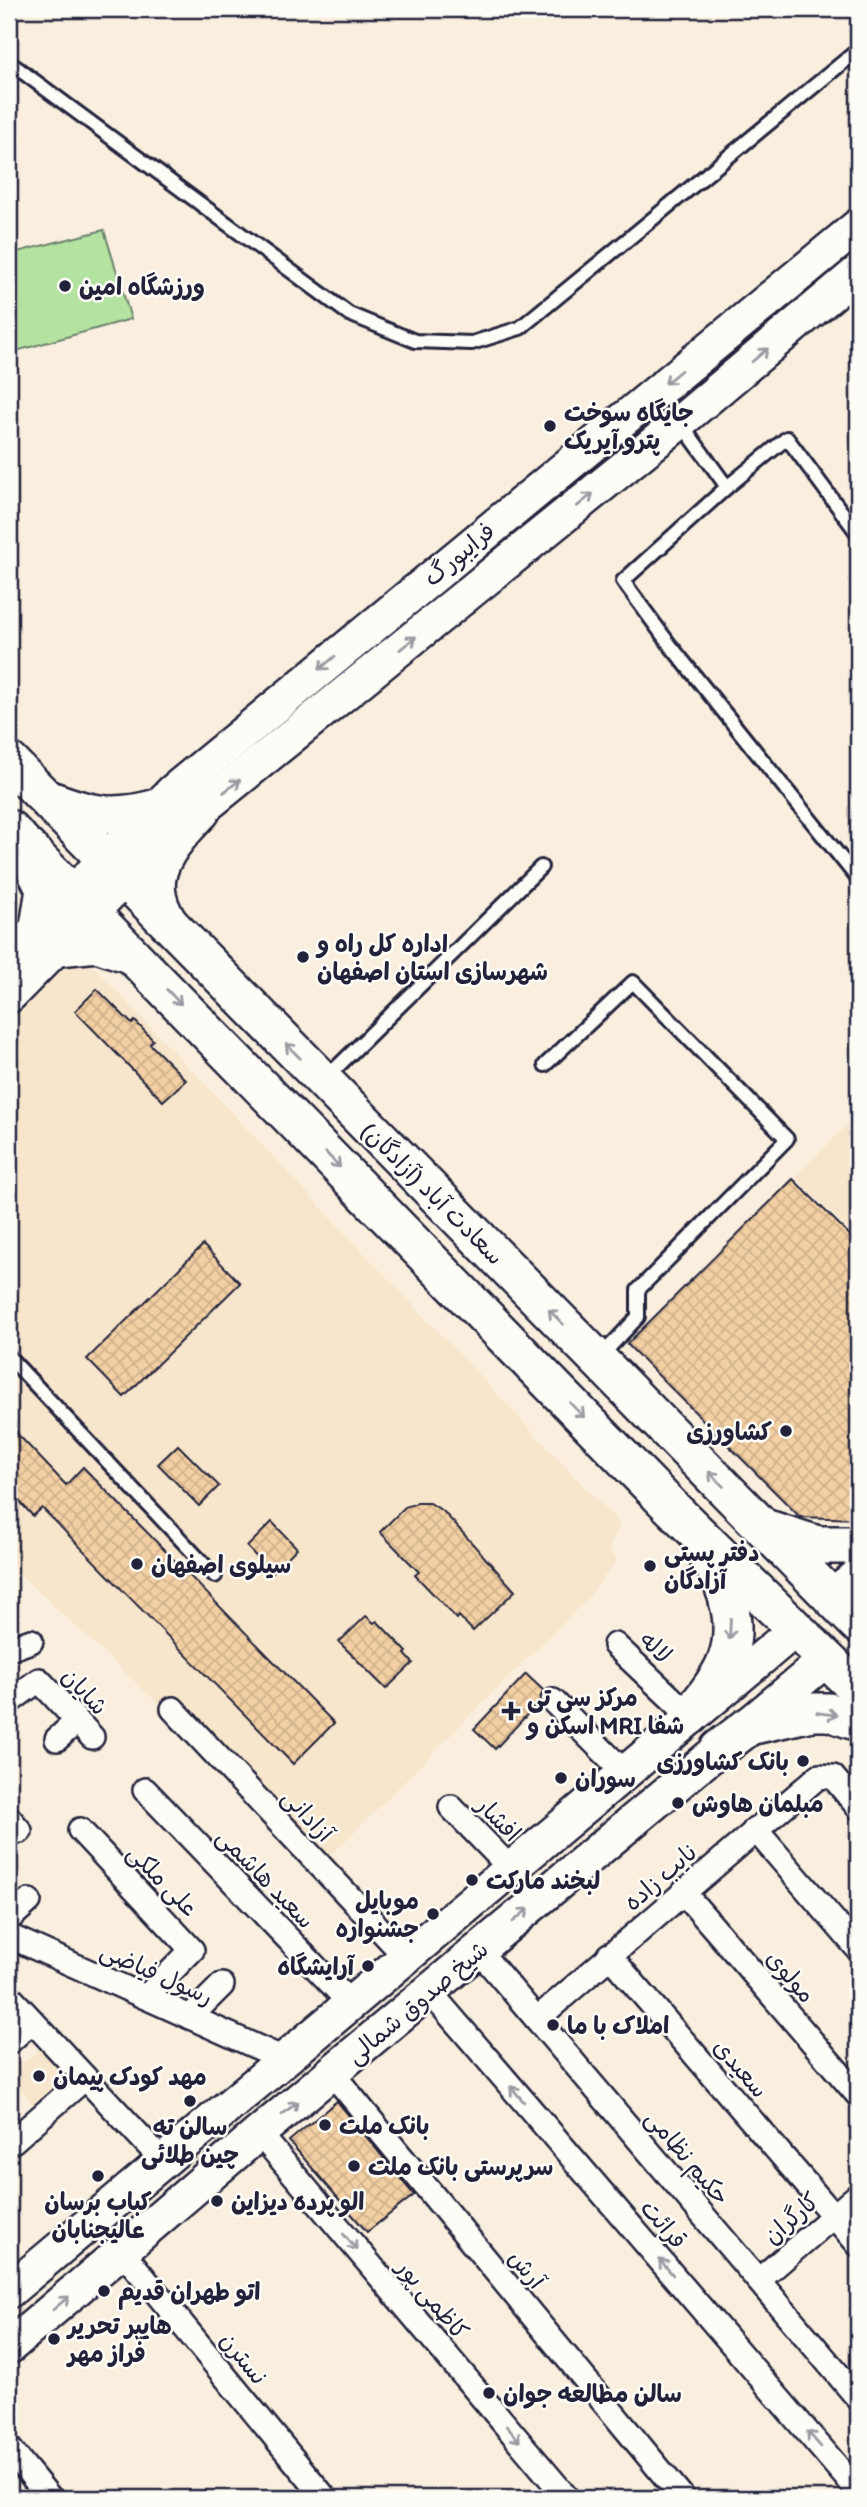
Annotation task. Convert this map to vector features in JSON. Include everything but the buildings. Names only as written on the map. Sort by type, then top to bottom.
[{"type":"main road","name":"فرایبورگ","points":[[49,937],[114,869],[154,809],[794,277],[854,251]]},
{"type":"main road","name":"فرایبورگ","points":[[114,869],[160,844],[680,422],[815,309],[854,251]]},
{"type":"main road","points":[[794,277],[809,278],[815,282],[820,295],[815,309]]},
{"type":"main road","name":"سعادت آباد (آزادگان)","points":[[9,761],[764,1528],[845,1586],[858,1624]]},
{"type":"main road","points":[[45,798],[91,815],[128,816],[154,809]]},
{"type":"main road","points":[[170,926],[159,907],[155,889],[161,862],[173,841],[201,811]]},
{"type":"main road","points":[[9,996],[49,937],[45,889],[15,836]]},
{"type":"main road","name":"سعادت آباد (آزادگان)","points":[[15,836],[670,1506],[858,1690]]},
{"type":"main road","points":[[9,957],[49,937],[97,943],[134,956]]},
{"type":"main road","points":[[670,1506],[710,1559],[729,1594],[731,1631],[725,1665],[690,1716]]},
{"type":"main road","points":[[764,1528],[818,1545],[858,1545]]},
{"type":"main road","points":[[796,1629],[845,1586]]},
{"type":"main road","name":"شیخ صدوق شمالی","points":[[9,2291],[796,1629]]},
{"type":"main road","points":[[827,1659],[858,1634]]},
{"type":"main road","name":"شیخ صدوق شمالی","points":[[9,2347],[259,2133],[827,1659]]},
{"type":"main road","points":[[719,1749],[749,1726],[812,1712],[829,1712],[858,1722]]},
{"type":"main road","points":[[581,1808],[610,1840]]},
{"type":"street","points":[[9,1649],[31,1640]]},
{"type":"street","name":"لاله","points":[[615,1645],[690,1716]]},
{"type":"street","name":"شایان","points":[[9,1702],[38,1680],[85,1729],[57,1739]]},
{"type":"street","points":[[552,1701],[624,1772]]},
{"type":"street","name":"آزادانی","points":[[173,1709],[405,1956]]},
{"type":"street","name":"نایب زاده","points":[[537,2019],[819,1776],[833,1777],[858,1807]]},
{"type":"street","name":"سعید هاشمی","points":[[145,1790],[350,2003]]},
{"type":"street","name":"افشار","points":[[451,1807],[510,1868]]},
{"type":"street","points":[[755,1829],[858,1950]]},
{"type":"street","name":"علی ملکی","points":[[79,1830],[192,1950],[146,1997]]},
{"type":"street","name":"مولوی","points":[[683,1892],[858,2095]]},
{"type":"street","points":[[9,1919],[29,1900]]},
{"type":"street","name":"رسول فیاضی","points":[[9,1936],[284,2059]]},
{"type":"street","name":"حکیم نظامی","points":[[479,1951],[858,2398]]},
{"type":"street","name":"سعیدی","points":[[609,1955],[858,2244]]},
{"type":"street","points":[[190,2017],[222,1986]]},
{"type":"street","name":"قرائت","points":[[430,1992],[858,2491]]},
{"type":"street","points":[[9,1996],[163,2161]]},
{"type":"street","points":[[9,2042],[32,2021]]},
{"type":"street","name":"آرش","points":[[332,2073],[682,2498]]},
{"type":"street","points":[[13,2141],[85,2078]]},
{"type":"street","name":"کاظمی پور","points":[[259,2133],[566,2498]]},
{"type":"street","name":"کارگران","points":[[759,2280],[858,2195]]},
{"type":"street","name":"نسترن","points":[[122,2251],[325,2498]]},
{"type":"street","points":[[9,2448],[50,2498]]},
{"type":"lane","points":[[9,62],[349,314],[415,341],[472,343],[520,328],[858,50]]},
{"type":"lane","points":[[680,422],[727,487]]},
{"type":"lane","points":[[858,534],[787,438],[727,487],[623,581],[670,645],[858,879]]},
{"type":"lane","points":[[323,1081],[541,867]]},
{"type":"lane","points":[[545,1065],[633,982],[787,1139],[638,1290],[638,1317],[598,1359]]},
{"type":"lane","points":[[9,1357],[215,1576]]},
{"type":"shaded area","points":[[92,965],[620,1524],[609,1550],[617,1560],[587,1599],[330,1856],[174,1698],[163,1708],[9,1564],[9,1022],[66,966]]},
{"type":"shaded area","points":[[851,1121],[858,1129],[858,1240],[795,1177]]},
{"type":"shaded area","name":"مهد کودک پیمان","points":[[43,2046],[69,2075],[34,2106],[9,2076]]},
{"type":"green space","name":"ورزشگاه امین","points":[[104,230],[131,319],[9,353],[9,254]]},
{"type":"place","name":"ورزشگاه امین","points":[[65,286]]},
{"type":"place","name":"جایگاه سوخت پترو آیریک","points":[[550,426]]},
{"type":"place","name":"اداره کل راه و شهرسازی استان اصفهان","points":[[303,957]]},
{"type":"place","name":"کشاورزی","points":[[786,1431]]},
{"type":"place","name":"سیلوی اصفهان","points":[[137,1564]]},
{"type":"place","name":"دفتر پستی آزادگان","points":[[650,1566]]},
{"type":"place","name":"مرکز سی تی اسکن و MRI شفا","points":[[511,1711]]},
{"type":"place","name":"بانک کشاورزی","points":[[803,1761]]},
{"type":"place","name":"سوران","points":[[561,1778]]},
{"type":"place","name":"مبلمان هاوش","points":[[678,1803]]},
{"type":"place","name":"لبخند مارکت","points":[[472,1880]]},
{"type":"place","name":"موبایل جشنواره","points":[[433,1914]]},
{"type":"place","name":"آرایشگاه","points":[[368,1966]]},
{"type":"place","name":"املاک با ما","points":[[553,2025]]},
{"type":"place","name":"مهد کودک پیمان","points":[[39,2076]]},
{"type":"place","name":"سالن ته چین طلائی","points":[[190,2101]]},
{"type":"place","name":"بانک ملت","points":[[325,2125]]},
{"type":"place","name":"سرپرستی بانک ملت","points":[[354,2166]]},
{"type":"place","name":"کباب برسان عالیجنابان","points":[[98,2176]]},
{"type":"place","name":"الو پرده دیزاین","points":[[217,2201]]},
{"type":"place","name":"اتو طهران قدیم","points":[[104,2291]]},
{"type":"place","name":"هایپر تحریر فراز مهر","points":[[54,2339]]},
{"type":"place","name":"سالن مطالعه جوان","points":[[489,2393]]}]
